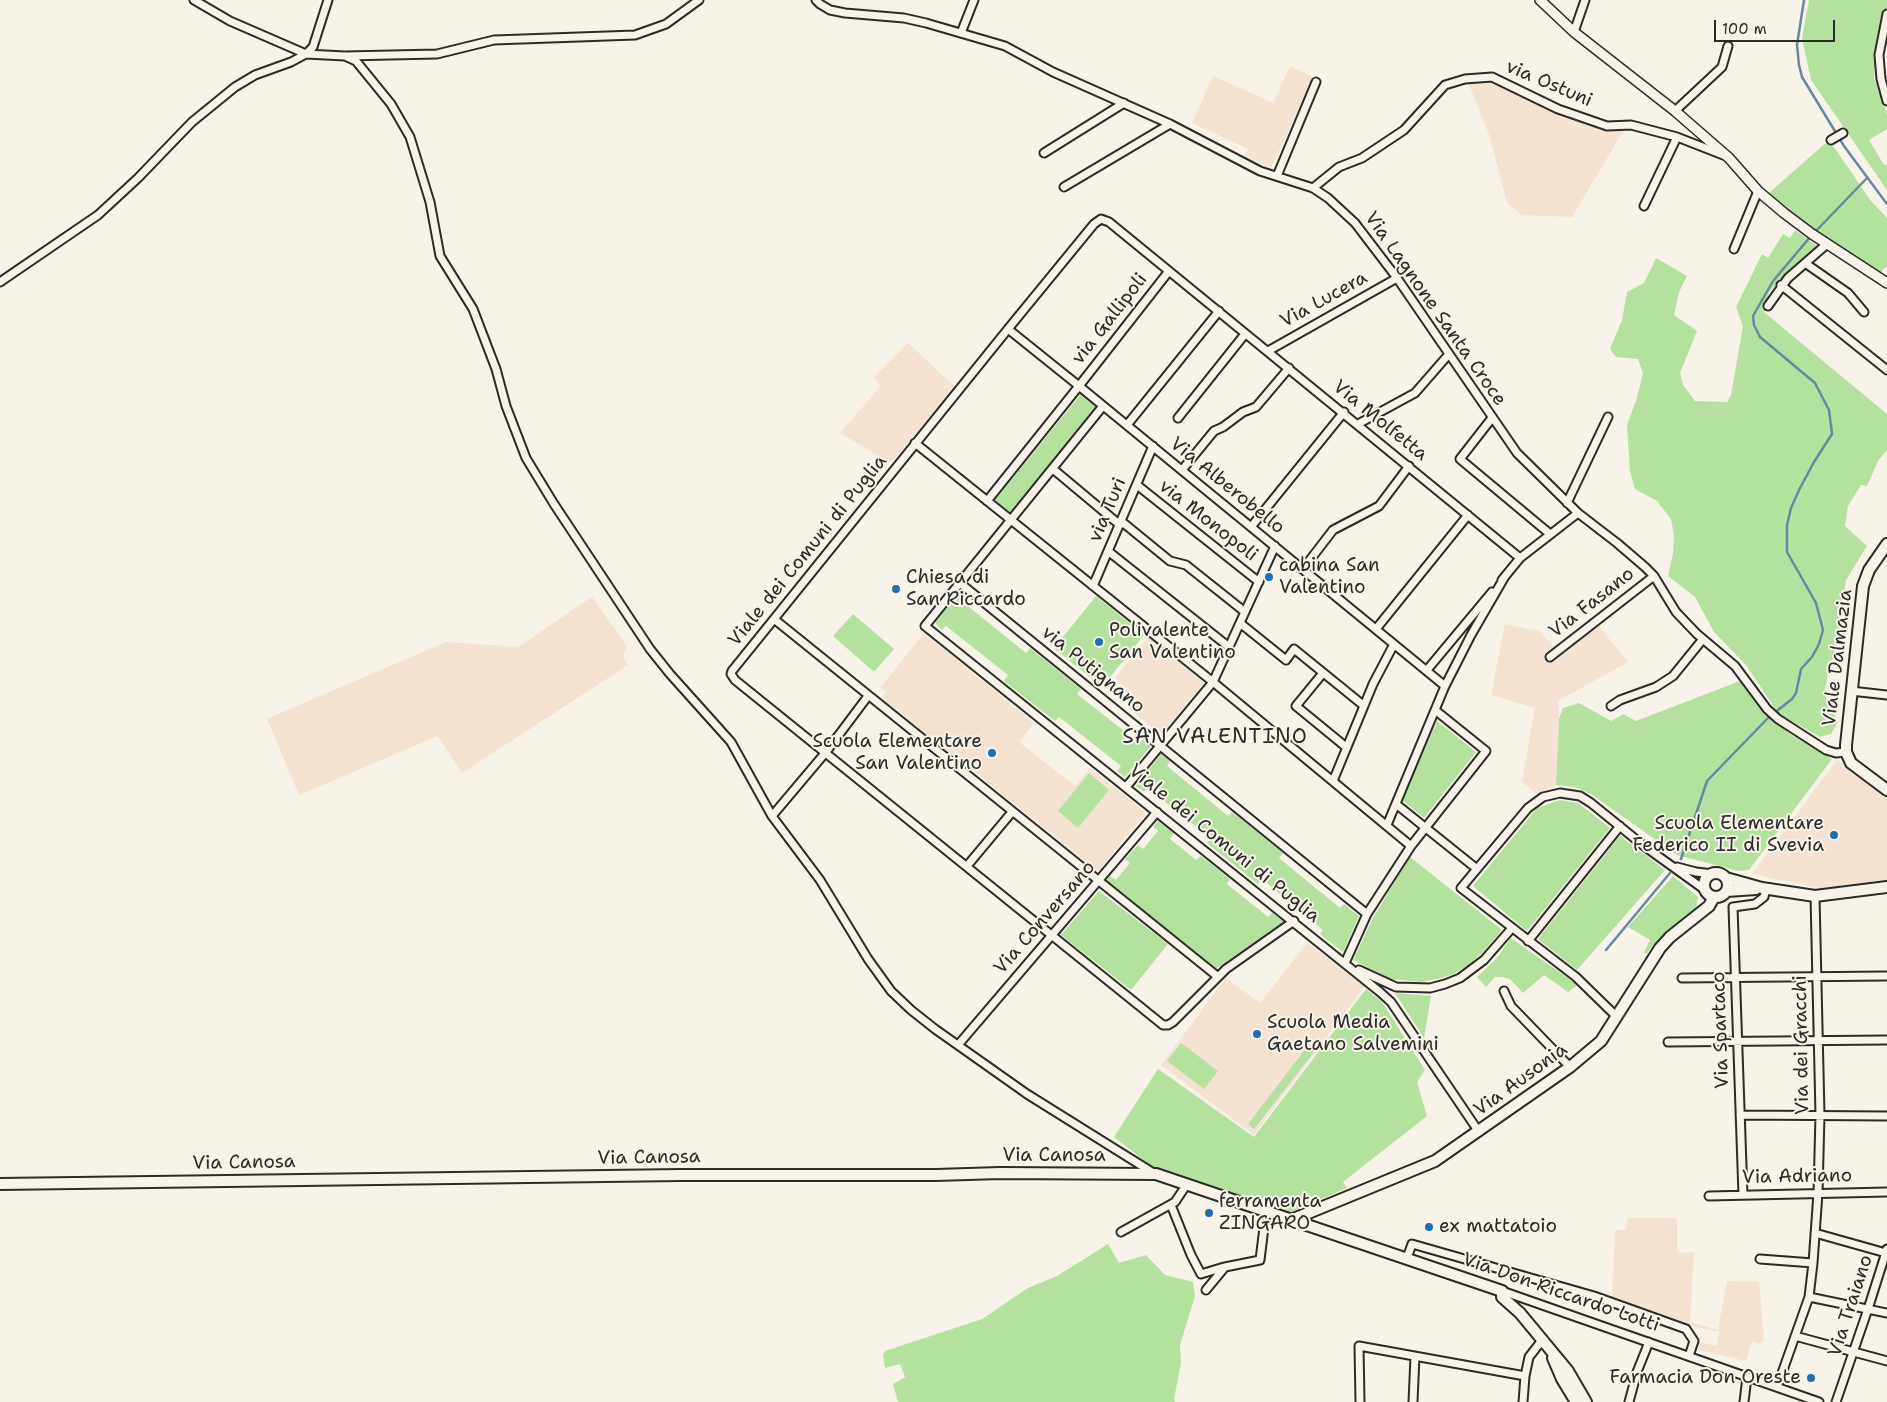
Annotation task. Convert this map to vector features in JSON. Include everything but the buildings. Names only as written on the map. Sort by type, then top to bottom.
[{"type":"main road","name":"Viale Dalmazia","points":[[1846,752],[1851,691],[1864,586],[1869,570],[1887,544]]},
{"type":"main road","points":[[1846,752],[1851,763],[1887,790]]},
{"type":"main road","points":[[1726,878],[1728,882],[1727,891],[1722,896],[1714,897],[1705,890],[1704,882],[1709,875],[1713,874],[1720,874],[1726,878],[1764,888],[1815,896],[1887,887]]},
{"type":"main road","points":[[1727,891],[1764,888]]},
{"type":"main road","name":"Via Ausonia","points":[[1291,1220],[1435,1161],[1570,1067],[1601,1041],[1660,948],[1676,932],[1709,906],[1714,897]]},
{"type":"main road","name":"Via Canosa","points":[[0,1184],[681,1175],[1156,1174],[1291,1220]]},
{"type":"main road","name":"Via Don Riccardo Lotti","points":[[1291,1220],[1502,1291]]},
{"type":"main road","points":[[1502,1291],[1502,1297],[1520,1313],[1568,1371],[1586,1402]]},
{"type":"main road","points":[[1549,1348],[1562,1380],[1576,1402]]},
{"type":"street","points":[[194,0],[230,21],[306,54],[345,56],[437,54],[494,40],[635,35],[666,24],[699,0]]},
{"type":"street","points":[[0,282],[98,215],[138,178],[192,122],[235,87],[254,75],[291,62],[306,54],[313,46],[328,0]]},
{"type":"street","name":"Via Lagnone Santa Croce","points":[[816,0],[830,10],[926,22],[1005,46],[1053,72],[1170,124],[1260,171],[1313,188],[1328,198],[1355,223],[1397,278],[1517,453],[1578,513],[1617,543],[1654,576],[1676,612],[1703,639],[1735,666],[1767,709],[1778,720],[1826,750],[1836,753],[1846,752]]},
{"type":"street","points":[[961,33],[974,0]]},
{"type":"street","points":[[1540,0],[1574,32],[1675,111],[1729,158],[1758,191],[1784,213],[1887,283]]},
{"type":"street","points":[[1574,32],[1585,0]]},
{"type":"street","points":[[1887,14],[1879,55],[1881,79],[1887,101]]},
{"type":"street","points":[[1675,111],[1722,67],[1728,46]]},
{"type":"street","points":[[345,56],[356,62],[392,104],[410,137],[430,202],[440,256],[473,309],[496,369],[506,406],[526,458],[554,504],[650,649],[731,742],[772,816],[820,880],[868,959],[891,991],[911,1010],[1027,1094],[1156,1174]]},
{"type":"street","name":"via Ostuni","points":[[1313,188],[1339,167],[1362,158],[1404,130],[1445,85],[1465,79],[1492,77],[1558,110],[1607,126],[1631,125],[1677,137],[1729,158]]},
{"type":"street","points":[[1276,176],[1316,82]]},
{"type":"street","points":[[1044,153],[1124,103]]},
{"type":"street","points":[[1064,187],[1170,124]]},
{"type":"street","points":[[1831,140],[1843,133]]},
{"type":"street","points":[[1644,206],[1677,137]]},
{"type":"street","points":[[1734,249],[1758,191]]},
{"type":"street","name":"via Gallipoli","points":[[1008,329],[1094,224],[1101,219],[1109,222],[1218,311]]},
{"type":"street","points":[[1768,306],[1781,285],[1827,244]]},
{"type":"street","points":[[1805,263],[1848,293],[1864,312]]},
{"type":"street","name":"via Gallipoli","points":[[1127,425],[1079,386],[1169,271]]},
{"type":"street","name":"Via Lucera","points":[[1268,351],[1397,278]]},
{"type":"street","points":[[1781,285],[1887,370]]},
{"type":"street","points":[[1127,425],[1218,311]]},
{"type":"street","name":"Via Molfetta","points":[[1218,311],[1344,412],[1520,558]]},
{"type":"street","points":[[987,501],[1079,386],[1008,329]]},
{"type":"street","name":"Viale dei Comuni di Puglia","points":[[826,752],[735,680],[731,674],[732,671],[1008,329]]},
{"type":"street","points":[[1178,418],[1246,334]]},
{"type":"street","points":[[1358,424],[1415,393],[1449,354]]},
{"type":"street","points":[[1182,470],[1214,431],[1223,427],[1243,412],[1256,407],[1289,368]]},
{"type":"street","name":"Viale dei Comuni di Puglia","points":[[1103,406],[1012,521],[925,626],[1391,1002],[1479,1132]]},
{"type":"street","points":[[1252,527],[1344,412]]},
{"type":"street","points":[[1568,503],[1608,417]]},
{"type":"street","points":[[1492,418],[1460,459],[1550,534]]},
{"type":"street","name":"Via Alberobello","points":[[1127,425],[1445,686]]},
{"type":"street","points":[[915,443],[1213,682],[1411,846]]},
{"type":"street","name":"via Turi","points":[[1093,586],[1153,446]]},
{"type":"street","points":[[1302,569],[1333,530],[1379,506],[1409,466]]},
{"type":"street","points":[[1053,470],[1170,561],[1186,565],[1245,612]]},
{"type":"street","name":"via Monopoli","points":[[1136,485],[1259,582]]},
{"type":"street","points":[[1427,670],[1520,558],[1578,513]]},
{"type":"street","points":[[1376,629],[1468,514]]},
{"type":"street","points":[[1126,787],[1213,682],[1275,546]]},
{"type":"street","points":[[1108,551],[1229,647]]},
{"type":"street","name":"Via Fasano","points":[[1550,657],[1654,576]]},
{"type":"street","points":[[1387,825],[1445,686],[1471,635],[1504,578]]},
{"type":"street","name":"via Putignano","points":[[960,584],[1367,914]]},
{"type":"street","points":[[774,619],[1217,976]]},
{"type":"street","points":[[1240,623],[1286,660],[1294,649],[1363,705]]},
{"type":"street","points":[[1612,706],[1620,700],[1656,687],[1673,676],[1703,639]]},
{"type":"street","points":[[1333,781],[1363,705],[1394,644]]},
{"type":"street","points":[[1323,673],[1296,706],[1346,747]]},
{"type":"street","points":[[1851,691],[1887,695]]},
{"type":"street","points":[[772,816],[826,752],[868,696]]},
{"type":"street","points":[[1435,710],[1486,750],[1411,846],[1367,914],[1345,963],[1396,987],[1430,988],[1460,978],[1472,970],[1490,954],[1512,928]]},
{"type":"street","points":[[826,752],[1163,1025],[1173,1022],[1217,976],[1294,922]]},
{"type":"street","points":[[1617,1017],[1576,977],[1461,888],[1528,808],[1537,800],[1548,795],[1566,794],[1580,796],[1591,803],[1705,890]]},
{"type":"street","points":[[1396,804],[1477,869]]},
{"type":"street","points":[[967,866],[1012,812]]},
{"type":"street","name":"Via Conversano","points":[[958,1045],[1157,812]]},
{"type":"street","points":[[1528,940],[1620,826]]},
{"type":"street","points":[[1672,866],[1713,874]]},
{"type":"street","name":"Via Spartaco","points":[[1743,1195],[1732,907],[1755,904],[1764,897],[1764,888]]},
{"type":"street","name":"Via dei Gracchi","points":[[1777,1387],[1809,1297],[1813,1263],[1818,1193],[1820,1115],[1820,1040],[1815,896]]},
{"type":"street","points":[[1682,978],[1887,976]]},
{"type":"street","points":[[1504,991],[1511,1006],[1570,1067]]},
{"type":"street","points":[[1668,1042],[1887,1040]]},
{"type":"street","points":[[1740,1114],[1887,1116]]},
{"type":"street","points":[[1121,1232],[1171,1205],[1187,1184]]},
{"type":"street","name":"Via Adriano","points":[[1709,1196],[1887,1192]]},
{"type":"street","points":[[1171,1205],[1191,1255],[1201,1274],[1260,1260],[1266,1211]]},
{"type":"street","points":[[1815,1234],[1886,1251]]},
{"type":"street","points":[[1406,1258],[1412,1244],[1594,1296],[1686,1329],[1694,1341],[1689,1356]]},
{"type":"street","name":"Via Traiano","points":[[1836,1402],[1886,1251]]},
{"type":"street","points":[[1760,1259],[1813,1263]]},
{"type":"street","points":[[1206,1290],[1225,1267]]},
{"type":"street","name":"Via Don Riccardo Lotti","points":[[1502,1291],[1819,1402]]},
{"type":"street","points":[[1809,1297],[1887,1313]]},
{"type":"street","points":[[1795,1336],[1887,1361]]},
{"type":"street","points":[[1523,1402],[1529,1357],[1543,1339]]},
{"type":"street","points":[[1629,1402],[1649,1342]]},
{"type":"street","points":[[1360,1402],[1359,1346],[1525,1376]]},
{"type":"street","points":[[1413,1402],[1415,1356]]},
{"type":"street","points":[[1744,1402],[1747,1377]]},
{"type":"shaded area","points":[[1290,66],[1313,77],[1271,168],[1245,157],[1248,149],[1192,123],[1213,76],[1273,103]]},
{"type":"shaded area","points":[[1492,80],[1562,115],[1609,129],[1624,130],[1572,217],[1522,215],[1507,203],[1490,137],[1468,82]]},
{"type":"shaded area","points":[[908,343],[955,387],[891,463],[840,433],[881,386],[873,378]]},
{"type":"shaded area","points":[[592,597],[627,646],[623,657],[628,665],[462,773],[438,736],[299,795],[267,719],[446,642],[518,647]]},
{"type":"shaded area","points":[[1505,624],[1539,631],[1561,654],[1598,625],[1628,662],[1558,701],[1556,785],[1536,794],[1522,781],[1535,708],[1491,695]]},
{"type":"shaded area","name":"Scuola Elementare San Valentino","points":[[924,633],[1034,723],[1019,742],[1075,786],[1090,768],[1146,813],[1098,871],[882,698],[886,692],[880,688]]},
{"type":"shaded area","points":[[1149,637],[1204,683],[1161,735],[1127,707],[1134,694],[1115,678]]},
{"type":"shaded area","name":"Scuola Elementare Federico II di Svevia","points":[[1837,760],[1887,796],[1887,883],[1825,889],[1752,874]]},
{"type":"shaded area","name":"Scuola Media Gaetano Salvemini","points":[[1307,943],[1365,986],[1254,1135],[1161,1065],[1226,978],[1260,1003]]},
{"type":"shaded area","points":[[1627,1218],[1677,1218],[1677,1253],[1694,1252],[1690,1322],[1718,1330],[1727,1281],[1759,1282],[1764,1340],[1760,1344],[1752,1341],[1746,1361],[1698,1350],[1699,1342],[1717,1346],[1719,1332],[1695,1327],[1612,1298],[1615,1230],[1626,1230]]},
{"type":"green space","points":[[1809,0],[1887,0],[1887,12],[1877,39],[1874,78],[1887,114],[1887,129],[1869,140],[1884,165],[1887,164],[1887,190],[1811,80],[1802,38]]},
{"type":"green space","points":[[1829,140],[1871,201],[1887,218],[1887,266],[1879,274],[1804,225],[1769,193]]},
{"type":"green space","points":[[1795,230],[1820,248],[1795,266],[1769,292],[1764,312],[1887,414],[1887,450],[1878,461],[1867,486],[1861,485],[1848,506],[1845,526],[1867,546],[1846,580],[1837,644],[1824,694],[1838,722],[1831,734],[1820,737],[1781,715],[1746,665],[1714,632],[1695,597],[1668,576],[1673,553],[1674,535],[1671,519],[1657,501],[1635,489],[1630,471],[1627,425],[1637,398],[1643,373],[1638,359],[1616,357],[1610,349],[1622,320],[1627,292],[1644,283],[1656,258],[1687,276],[1679,292],[1674,315],[1697,331],[1680,373],[1683,385],[1695,401],[1727,402],[1731,395],[1743,326],[1736,307],[1762,254],[1768,258],[1783,234],[1790,238]]},
{"type":"green space","points":[[1081,394],[1097,407],[1011,513],[995,500]]},
{"type":"green space","points":[[959,592],[967,599],[964,603],[1026,653],[1030,648],[1081,689],[1077,694],[1139,743],[1143,739],[1151,746],[1125,777],[1117,771],[1121,766],[1059,717],[1055,721],[1004,681],[1008,675],[946,626],[942,630],[935,623]]},
{"type":"green space","name":"Polivalente San Valentino","points":[[1096,596],[1144,635],[1102,687],[1054,648]]},
{"type":"green space","points":[[853,614],[894,649],[874,672],[833,636]]},
{"type":"green space","points":[[1740,681],[1761,710],[1790,734],[1832,759],[1749,870],[1738,871],[1677,855],[1591,794],[1575,787],[1556,785],[1559,719],[1563,708],[1579,703],[1611,721],[1623,714],[1636,721]]},
{"type":"green space","points":[[1437,721],[1476,752],[1424,818],[1402,800]]},
{"type":"green space","points":[[1161,754],[1170,761],[1167,766],[1228,816],[1232,812],[1283,853],[1279,858],[1340,908],[1344,904],[1359,916],[1343,952],[1320,934],[1323,930],[1262,879],[1258,884],[1207,843],[1210,838],[1148,788],[1144,792],[1136,786]]},
{"type":"green space","points":[[1089,773],[1109,790],[1078,828],[1058,811]]},
{"type":"green space","points":[[1560,800],[1578,803],[1610,828],[1527,931],[1473,886],[1537,808]]},
{"type":"green space","points":[[1158,821],[1174,833],[1170,839],[1196,860],[1201,856],[1230,879],[1227,884],[1268,917],[1272,913],[1284,922],[1216,969],[1106,881],[1110,876],[1116,880],[1130,863],[1125,859],[1138,845],[1143,849],[1158,831],[1153,827]]},
{"type":"green space","points":[[1620,836],[1665,870],[1577,970],[1538,939]]},
{"type":"green space","points":[[1410,857],[1502,930],[1482,953],[1454,974],[1421,982],[1391,979],[1353,960],[1373,918]]},
{"type":"green space","points":[[1673,876],[1698,897],[1696,908],[1658,939],[1646,954],[1644,952],[1650,940],[1628,927]]},
{"type":"green space","points":[[1099,891],[1168,944],[1131,990],[1061,935]]},
{"type":"green space","points":[[1511,938],[1578,985],[1568,992],[1544,975],[1523,993],[1510,979],[1502,977],[1495,977],[1486,987],[1477,977],[1496,959]]},
{"type":"green space","points":[[1366,989],[1382,1002],[1425,1070],[1417,1082],[1427,1116],[1343,1182],[1347,1188],[1291,1212],[1152,1167],[1114,1137],[1158,1069],[1254,1137]]},
{"type":"green space","points":[[1395,993],[1431,996],[1424,1038]]},
{"type":"green space","points":[[1181,1043],[1218,1071],[1204,1089],[1167,1061]]},
{"type":"green space","points":[[1307,1047],[1314,1052],[1254,1129],[1248,1124]]},
{"type":"green space","points":[[1108,1244],[1119,1263],[1146,1255],[1165,1275],[1193,1282],[1195,1296],[1180,1345],[1181,1363],[1175,1402],[898,1402],[893,1384],[905,1377],[900,1364],[885,1368],[883,1355],[885,1351],[982,1319],[1028,1288],[1057,1276]]},
{"type":"waterway","points":[[1804,0],[1797,45],[1802,77],[1844,146],[1887,204]]},
{"type":"waterway","points":[[1815,232],[1867,178]]},
{"type":"waterway","points":[[1681,859],[1707,781],[1768,718],[1792,699],[1796,693],[1801,669],[1812,657],[1819,644],[1823,630],[1816,603],[1787,552],[1787,525],[1791,508],[1800,488],[1832,434],[1829,410],[1815,383],[1760,337],[1754,325],[1753,316],[1773,281],[1811,236]]},
{"type":"waterway","points":[[1606,950],[1670,873]]},
{"type":"place","name":"cabina San Valentino","points":[[1269,577]]},
{"type":"place","name":"Chiesa di San Riccardo","points":[[896,589]]},
{"type":"place","name":"Polivalente San Valentino","points":[[1099,642]]},
{"type":"place","name":"Scuola Elementare San Valentino","points":[[992,753]]},
{"type":"place","name":"Scuola Elementare Federico II di Svevia","points":[[1834,835]]},
{"type":"place","name":"Scuola Media Gaetano Salvemini","points":[[1257,1034]]},
{"type":"place","name":"ferramenta ZINGARO","points":[[1209,1213]]},
{"type":"place","name":"ex mattatoio","points":[[1429,1227]]},
{"type":"place","name":"Farmacia Don Oreste","points":[[1811,1378]]},
{"type":"district","name":"SAN VALENTINO","points":[[1215,738]]}]
